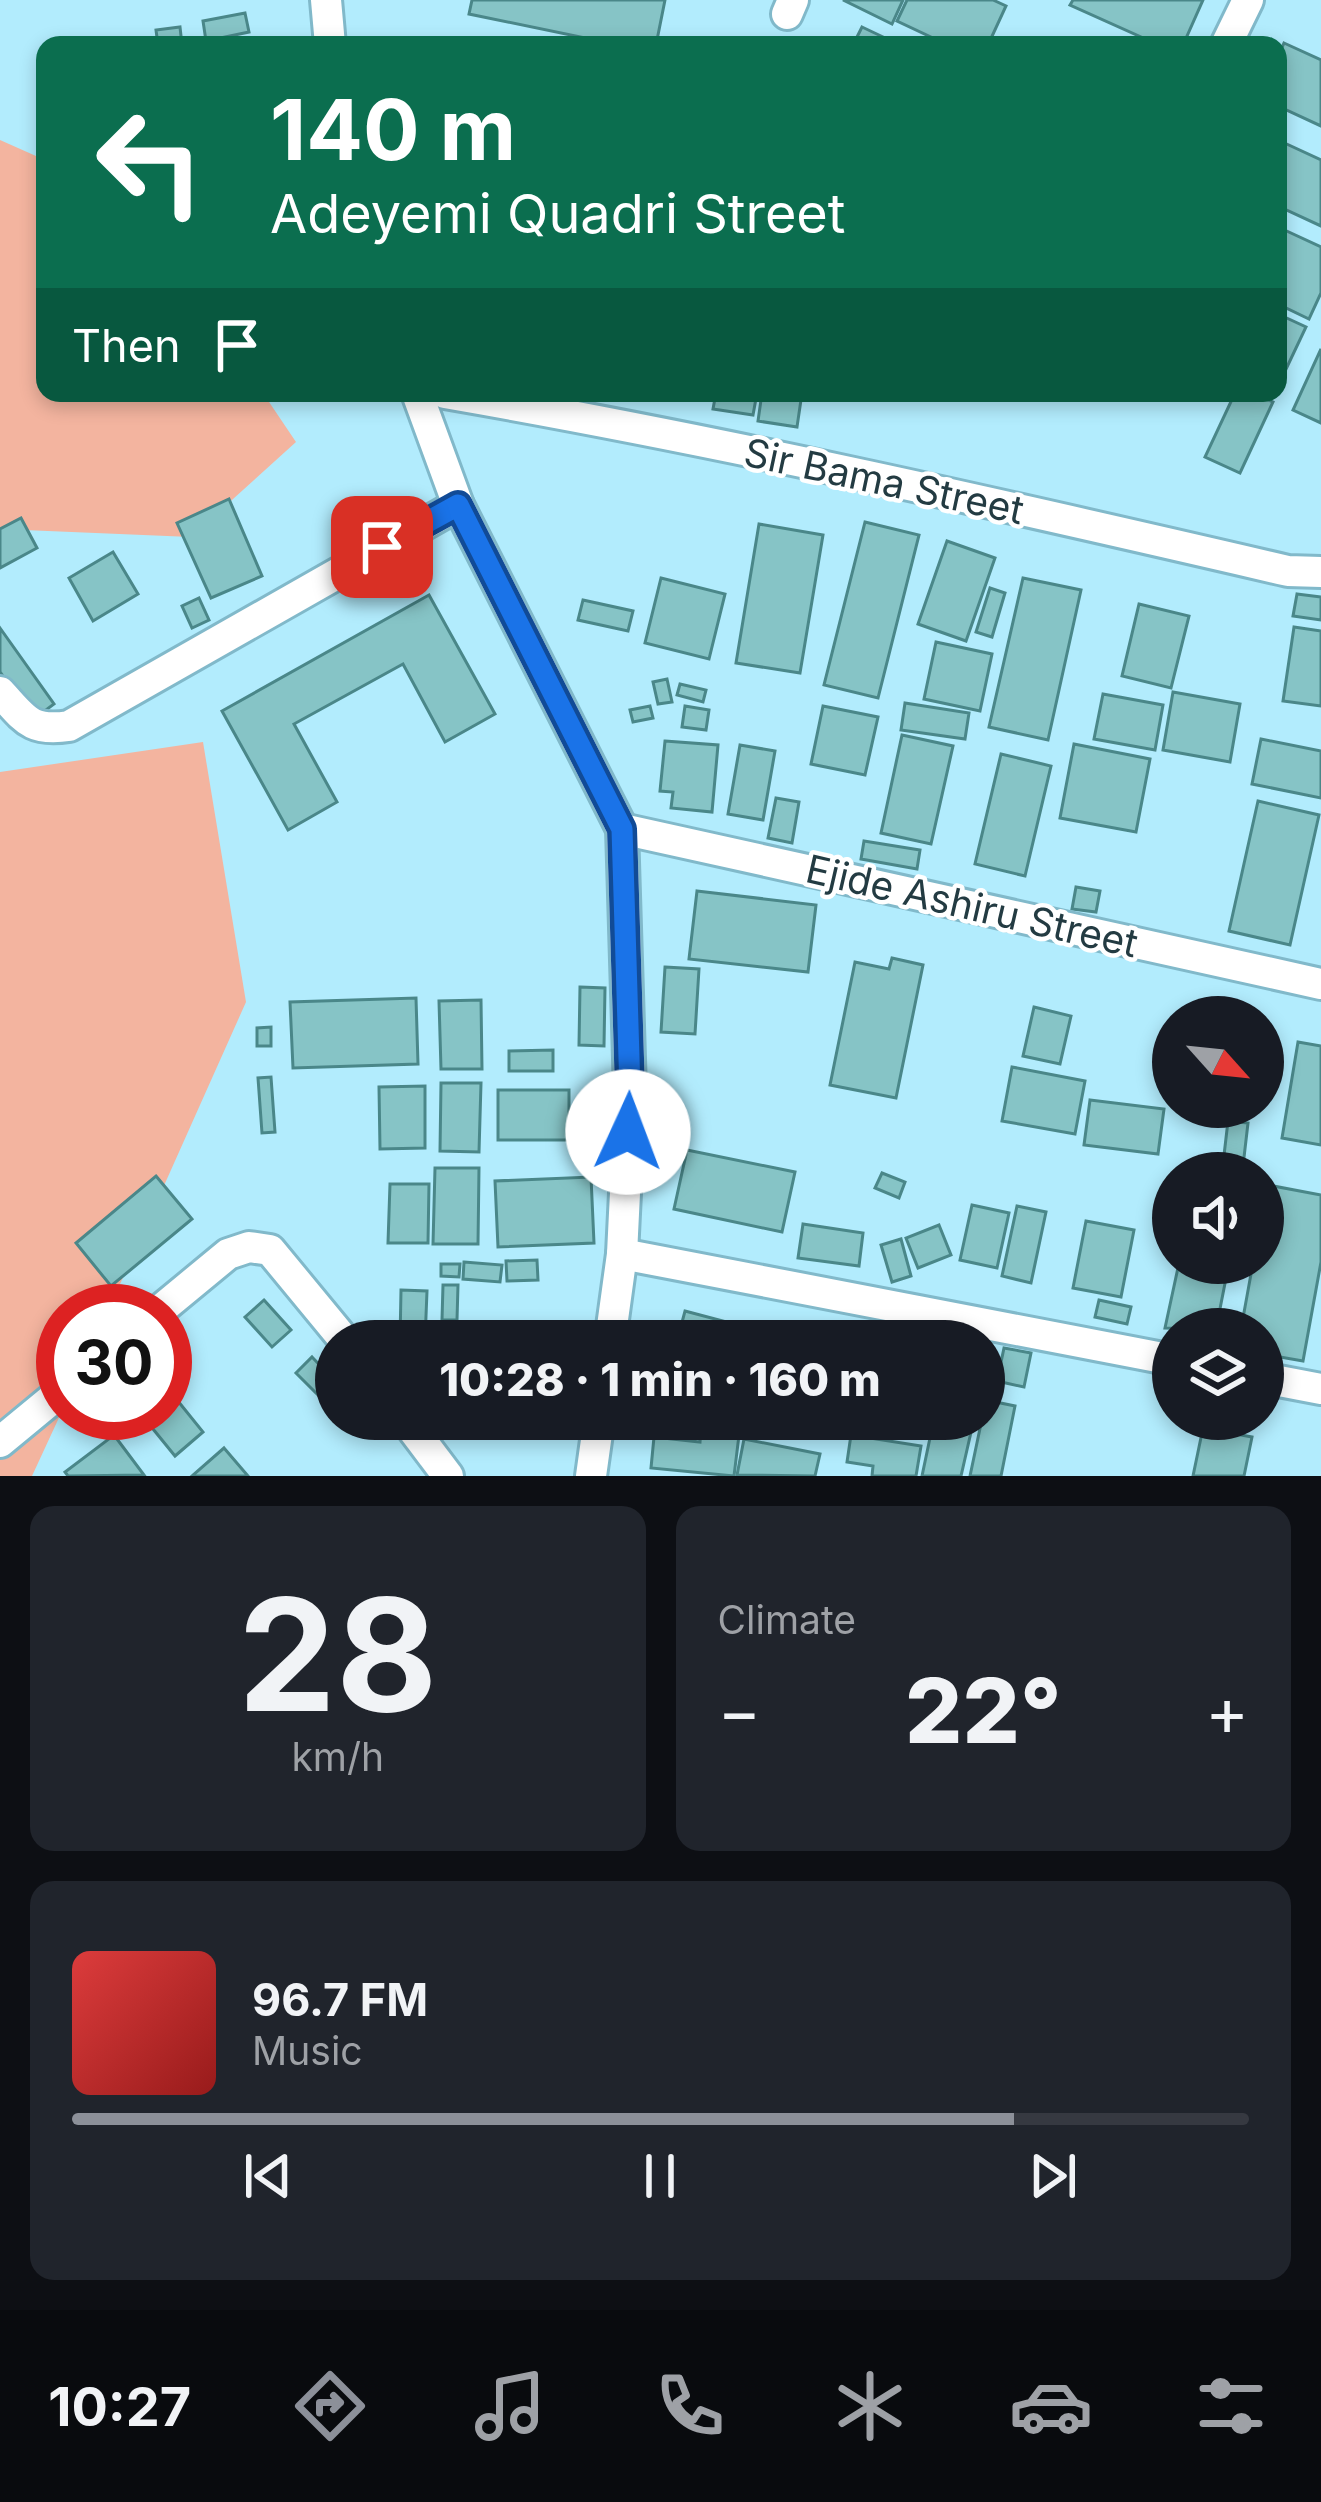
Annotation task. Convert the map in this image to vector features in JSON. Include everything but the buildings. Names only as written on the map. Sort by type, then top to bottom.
[{"type":"street","points":[[326,0],[329,36]]},
{"type":"street","points":[[1230,36],[1248,0]]},
{"type":"street","points":[[420,402],[458,505],[622,829],[630,1091],[622,1254],[613,1320]]},
{"type":"street","name":"Sir Bama Street","points":[[499,402],[915,485],[1288,571],[1321,572]]},
{"type":"street","points":[[0,692],[22,716],[45,730],[69,726],[458,505]]},
{"type":"street","name":"Ejide Ashiru Street","points":[[622,829],[1321,984]]},
{"type":"street","points":[[192,1284],[229,1254],[249,1247],[270,1250],[328,1320]]},
{"type":"street","points":[[622,1254],[1152,1356]]},
{"type":"street","points":[[1284,1382],[1321,1389]]},
{"type":"street","points":[[0,1442],[36,1412]]},
{"type":"street","points":[[420,1440],[448,1476]]},
{"type":"street","points":[[591,1476],[596,1440]]},
{"type":"shaded area","points":[[0,140],[36,156],[36,402],[269,402],[296,442],[191,537],[0,529]]},
{"type":"shaded area","points":[[203,742],[246,1002],[120,1284],[36,1284],[36,1440],[49,1440],[32,1476],[0,1476],[0,772]]},
{"type":"route","points":[[382,547],[458,505],[622,829],[628,1132]]}]
